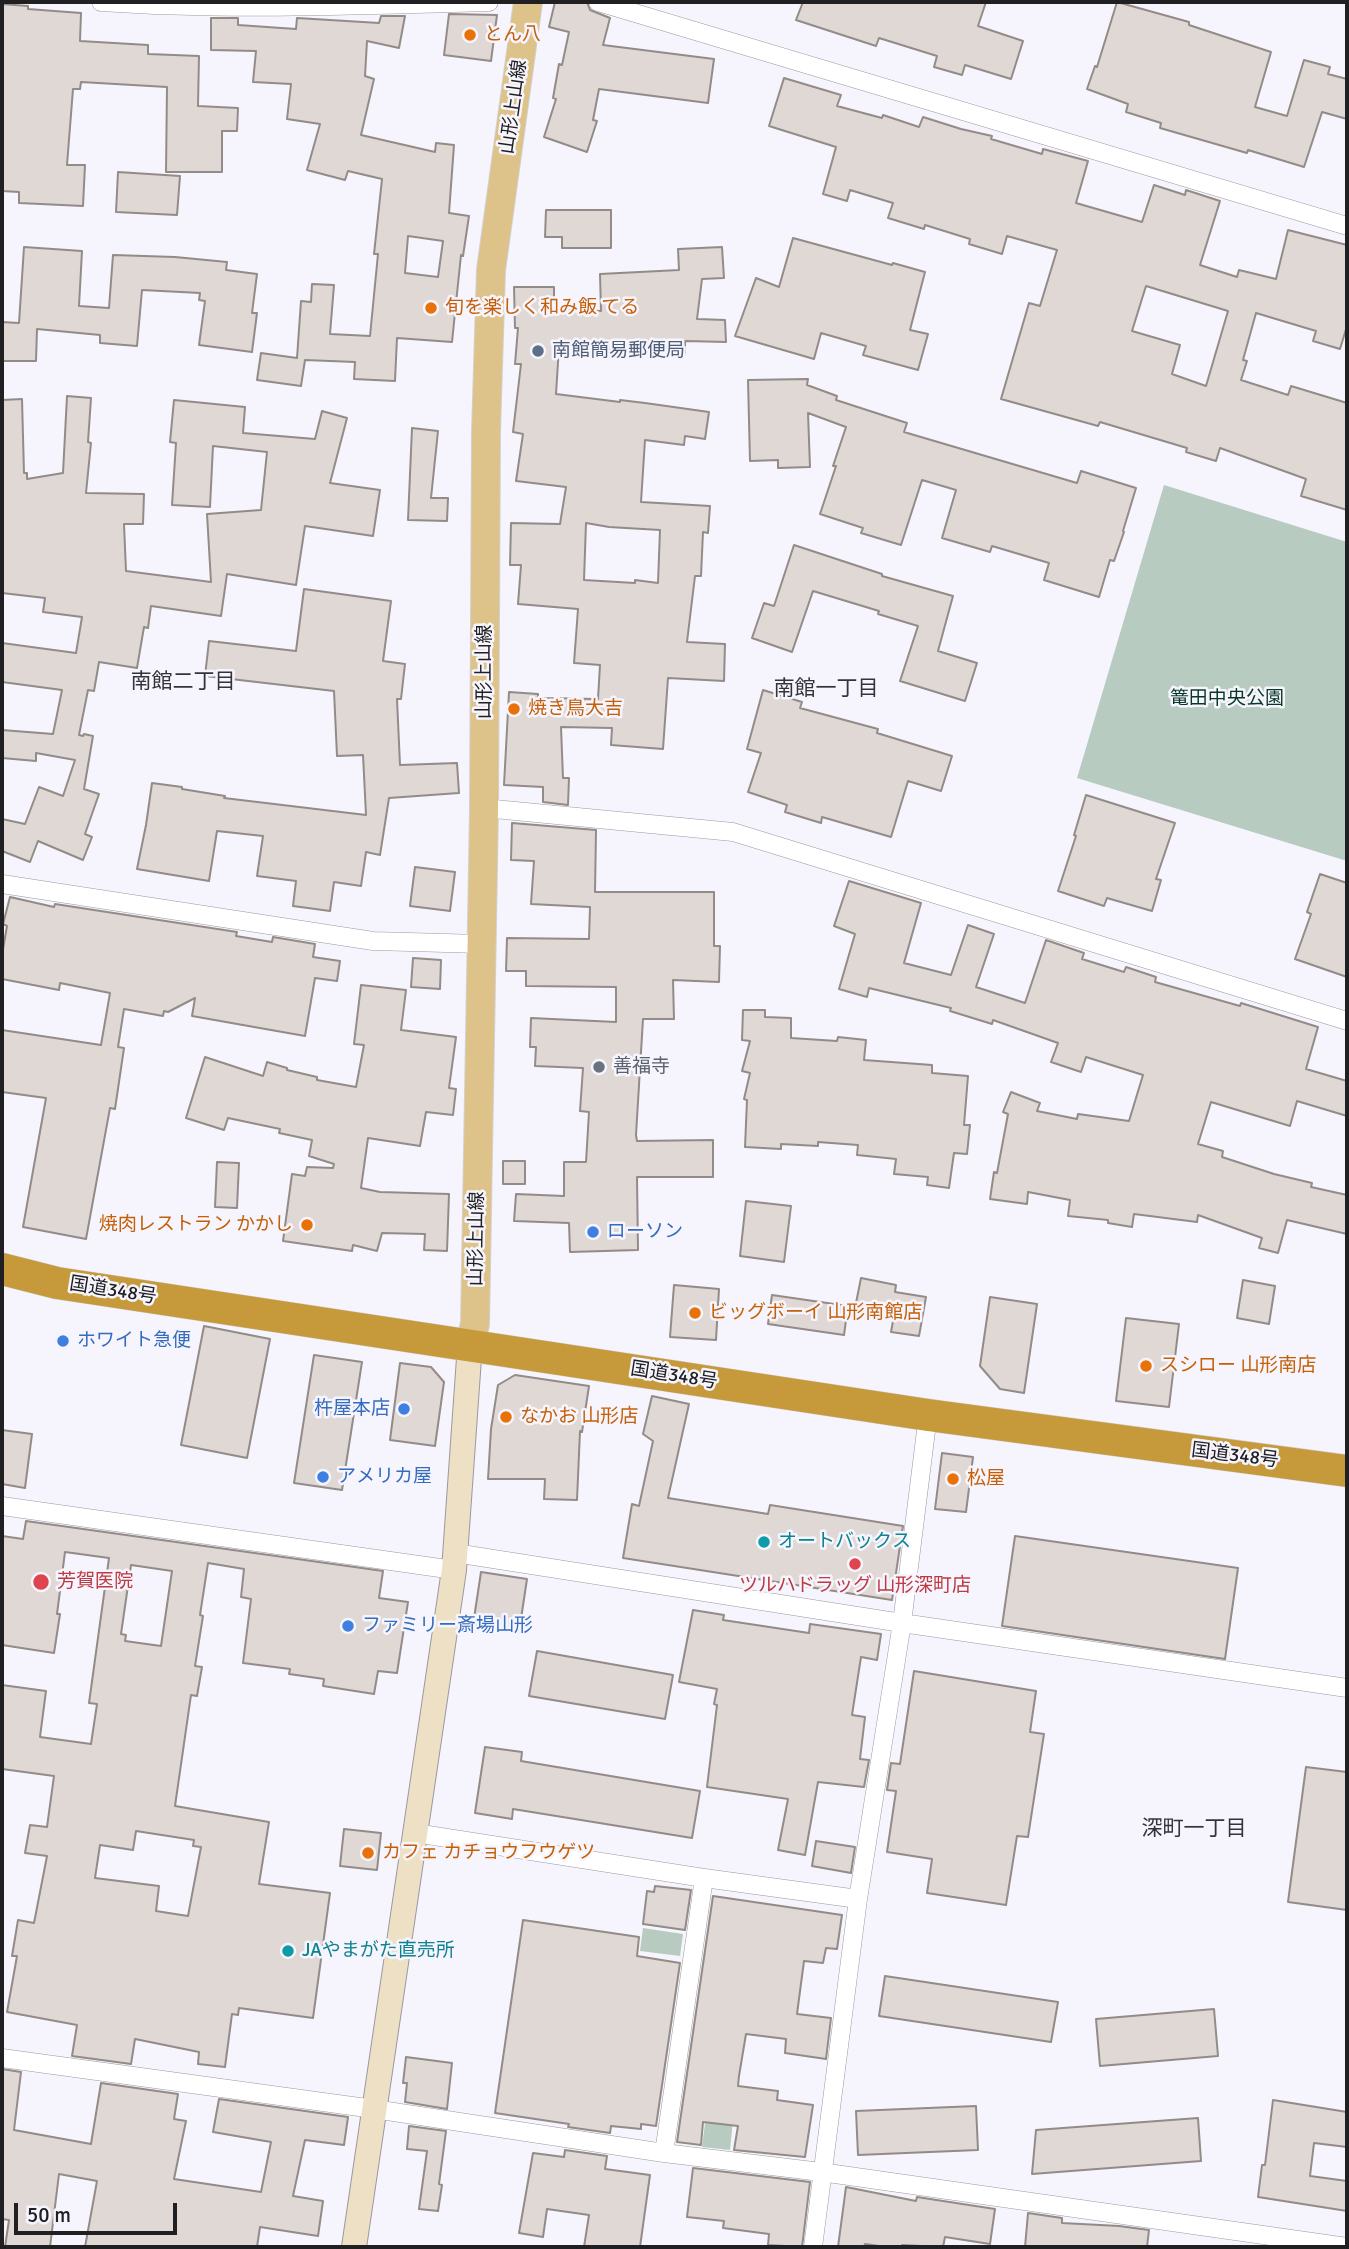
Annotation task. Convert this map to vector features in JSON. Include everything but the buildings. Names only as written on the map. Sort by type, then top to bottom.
[{"type":"highway","name":"国道348号","points":[[2,1251],[61,1264],[928,1415],[1347,1471]]},
{"type":"highway","name":"国道348号","points":[[2,1269],[57,1283],[473,1334],[1347,1451]]},
{"type":"main road","name":"山形上山線","points":[[473,1334],[484,807],[486,432],[492,270],[528,2]]},
{"type":"street","points":[[101,2],[304,6],[489,2]]},
{"type":"street","points":[[598,2],[1347,226]]},
{"type":"street","points":[[484,807],[733,832],[1347,1021]]},
{"type":"street","points":[[2,884],[373,941],[481,944]]},
{"type":"street","points":[[354,2247],[455,1562],[473,1334]]},
{"type":"street","points":[[813,2247],[858,1899],[902,1623],[928,1415]]},
{"type":"street","points":[[2,1506],[455,1562],[902,1623],[1347,1688]]},
{"type":"street","points":[[415,1833],[858,1899]]},
{"type":"street","points":[[664,2153],[704,1878]]},
{"type":"street","points":[[2,2058],[1347,2247]]},
{"type":"green space","name":"篭田中央公園","points":[[1164,485],[1347,542],[1347,861],[1077,778]]},
{"type":"green space","points":[[643,1928],[683,1934],[680,1956],[640,1951]]},
{"type":"green space","points":[[707,2108],[734,2111],[730,2150],[702,2147]]},
{"type":"place","name":"とん八","points":[[470,35]]},
{"type":"place","name":"旬を楽しく和み飯 てる","points":[[431,308]]},
{"type":"place","name":"南館簡易郵便局","points":[[538,351]]},
{"type":"place","name":"焼き鳥大吉","points":[[514,709]]},
{"type":"place","name":"善福寺","points":[[599,1067]]},
{"type":"place","name":"焼肉レストラン かかし","points":[[307,1225]]},
{"type":"place","name":"ローソン","points":[[593,1232]]},
{"type":"place","name":"ビッグボーイ 山形南館店","points":[[695,1313]]},
{"type":"place","name":"ホワイト急便","points":[[63,1341]]},
{"type":"place","name":"スシロー 山形南店","points":[[1146,1366]]},
{"type":"place","name":"杵屋本店","points":[[404,1409]]},
{"type":"place","name":"なかお 山形店","points":[[506,1417]]},
{"type":"place","name":"アメリカ屋","points":[[323,1477]]},
{"type":"place","name":"松屋","points":[[953,1479]]},
{"type":"place","name":"オートバックス","points":[[764,1542]]},
{"type":"place","name":"ツルハドラッグ 山形深町店","points":[[855,1564]]},
{"type":"place","name":"芳賀医院","points":[[41,1582]]},
{"type":"place","name":"ファミリー斎場山形","points":[[348,1626]]},
{"type":"place","name":"カフェ カチョウフウゲツ","points":[[368,1853]]},
{"type":"place","name":"JAやまがた直売所","points":[[288,1951]]},
{"type":"district","name":"南館二丁目","points":[[183,682]]},
{"type":"district","name":"南館一丁目","points":[[826,689]]},
{"type":"district","name":"深町一丁目","points":[[1194,1829]]}]
